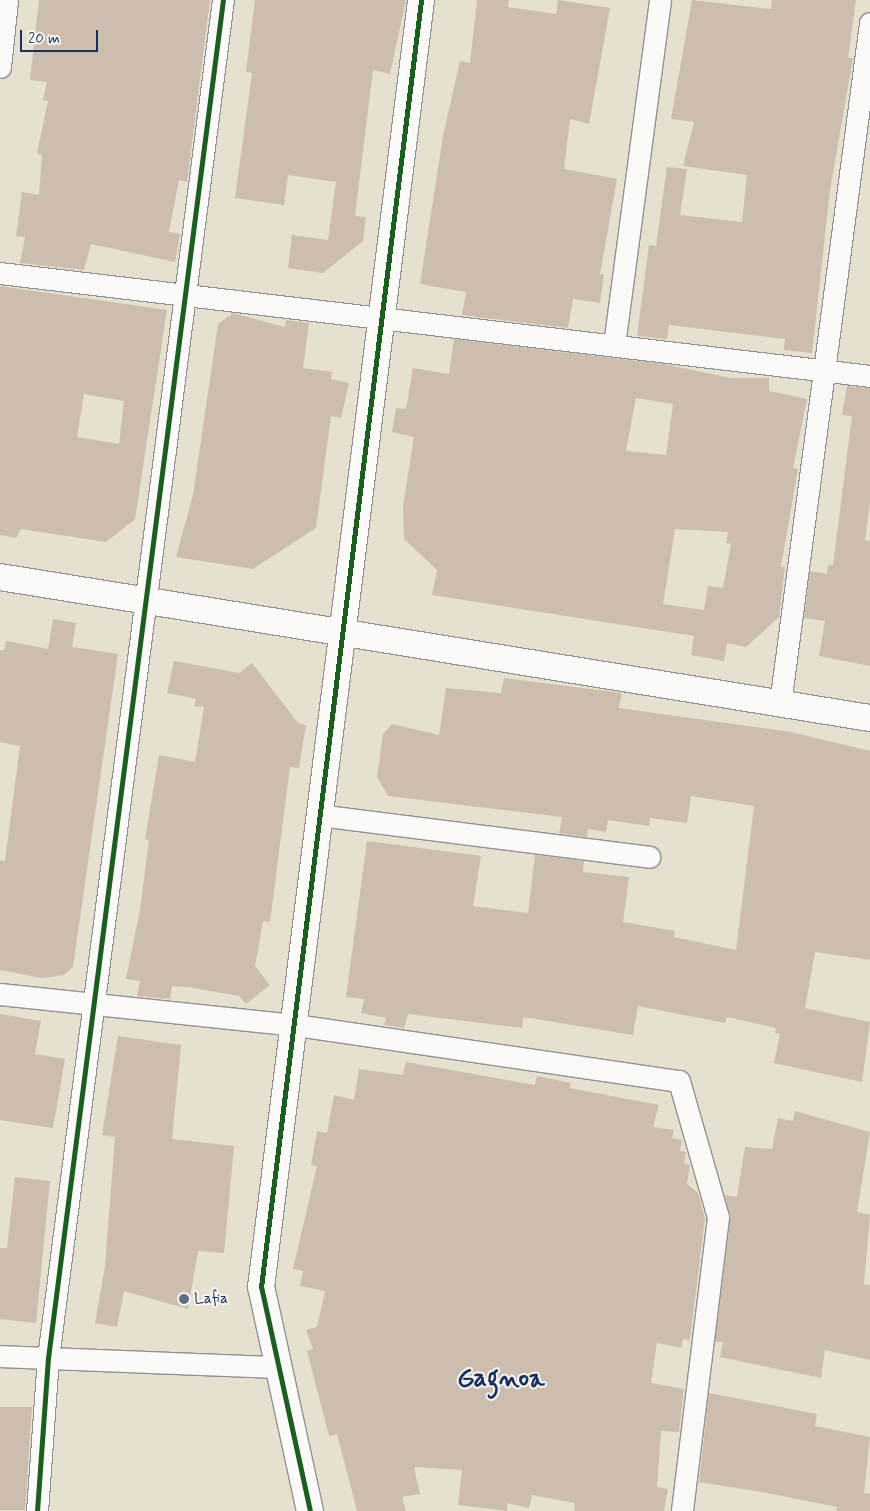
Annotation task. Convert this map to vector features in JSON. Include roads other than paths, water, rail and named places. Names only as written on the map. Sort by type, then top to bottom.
[{"type":"street","points":[[0,67],[7,0]]},
{"type":"street","points":[[37,1511],[48,1358],[97,1004],[142,601],[223,0]]},
{"type":"street","points":[[310,1511],[261,1288],[295,1025],[318,815],[345,635],[381,315],[421,0]]},
{"type":"street","points":[[614,345],[660,0]]},
{"type":"street","points":[[780,704],[870,23]]},
{"type":"street","points":[[0,273],[183,296],[381,315],[824,372],[870,376]]},
{"type":"street","points":[[0,577],[345,635],[870,718]]},
{"type":"street","points":[[318,815],[649,857]]},
{"type":"street","points":[[0,994],[295,1025],[679,1081],[718,1217],[682,1511]]},
{"type":"street","points":[[0,1356],[279,1367]]},
{"type":"place","name":"Lafia","points":[[184,1299]]},
{"type":"district","name":"Gagnoa","points":[[501,1380]]}]
